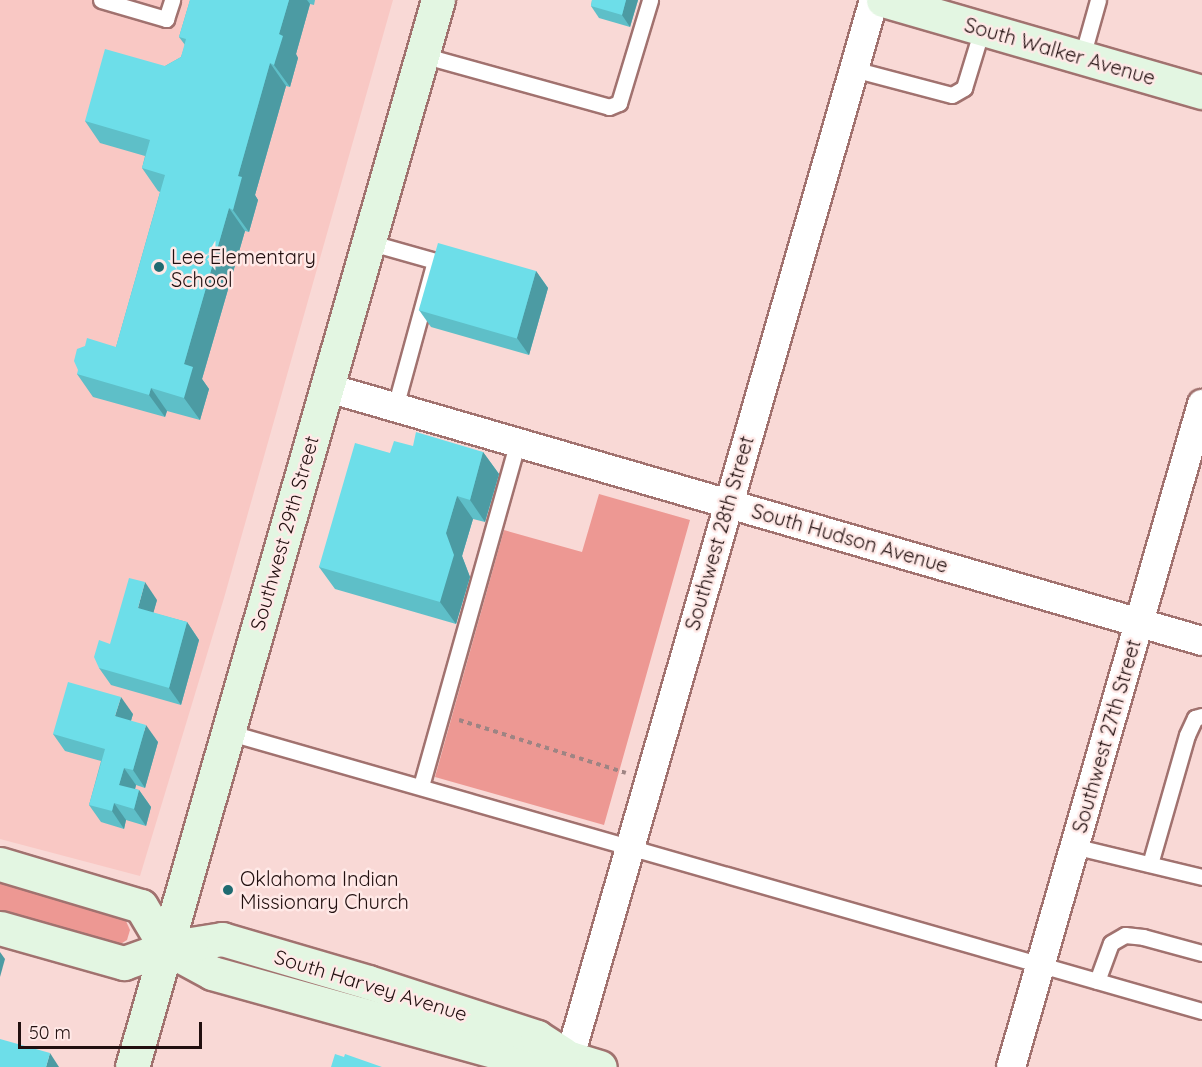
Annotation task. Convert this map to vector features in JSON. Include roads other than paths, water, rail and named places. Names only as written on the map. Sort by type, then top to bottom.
[{"type":"main road","name":"Southwest 29th Street","points":[[132,1067],[438,0]]},
{"type":"main road","name":"South Walker Avenue","points":[[883,0],[1202,92]]},
{"type":"main road","points":[[0,864],[141,906],[166,948]]},
{"type":"main road","name":"South Harvey Avenue","points":[[0,928],[124,963],[166,948],[222,939],[368,982],[537,1037],[579,1064]]},
{"type":"street","name":"Southwest 28th Street","points":[[579,1064],[631,848],[874,0]]},
{"type":"street","name":"South Hudson Avenue","points":[[326,387],[1202,641]]},
{"type":"street","name":"Southwest 27th Street","points":[[1011,1067],[1202,404]]},
{"type":"lane","points":[[101,0],[166,19],[172,0]]},
{"type":"lane","points":[[422,55],[609,106],[619,103],[650,0]]},
{"type":"lane","points":[[1082,57],[1098,0]]},
{"type":"lane","points":[[853,69],[952,95],[964,88],[982,29]]},
{"type":"lane","points":[[368,242],[435,261],[395,407]]},
{"type":"lane","points":[[421,786],[517,444]]},
{"type":"lane","points":[[1150,864],[1187,735],[1196,718],[1202,716]]},
{"type":"lane","points":[[227,732],[1202,1011]]},
{"type":"lane","points":[[1073,846],[1202,877]]},
{"type":"lane","points":[[1097,981],[1112,943],[1125,935],[1143,936],[1202,953]]},
{"type":"place","name":"Lee Elementary School","points":[[159,267]]},
{"type":"place","name":"Oklahoma Indian Missionary Church","points":[[228,890]]}]
